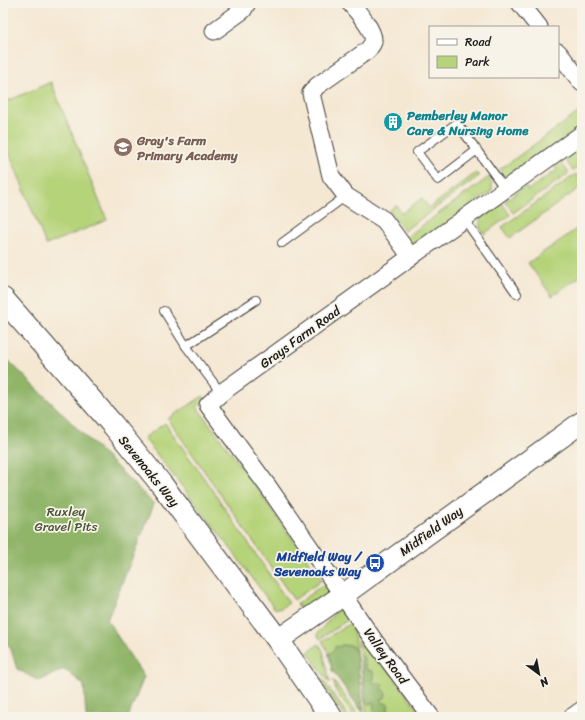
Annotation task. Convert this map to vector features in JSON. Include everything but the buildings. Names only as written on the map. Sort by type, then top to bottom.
[{"type":"main road","name":"Sevenoaks Way","points":[[3,299],[113,425],[162,485],[334,717]]},
{"type":"main road","name":"Sevenoaks Way","points":[[282,645],[331,717]]},
{"type":"street","points":[[214,31],[243,10],[247,3]]},
{"type":"street","points":[[350,3],[373,36],[373,43],[368,50],[317,86],[311,92],[331,176],[346,196],[384,220],[411,257]]},
{"type":"street","points":[[520,3],[538,26]]},
{"type":"street","points":[[559,53],[582,83]]},
{"type":"street","name":"Grays Farm Road","points":[[343,595],[269,488],[208,405],[221,393],[582,134]]},
{"type":"street","name":"Midfield Way","points":[[282,645],[343,595],[582,422]]},
{"type":"street","name":"Valley Road","points":[[343,595],[375,642],[431,717]]},
{"type":"street","points":[[572,717],[582,710]]},
{"type":"lane","points":[[478,150],[438,180],[417,152],[457,122],[478,150],[505,189]]},
{"type":"lane","points":[[282,243],[346,196]]},
{"type":"lane","points":[[464,219],[517,294]]},
{"type":"lane","points":[[186,346],[256,300]]},
{"type":"lane","points":[[164,311],[186,346],[221,393]]},
{"type":"green space","points":[[51,82],[107,220],[46,245],[3,137],[3,103]]},
{"type":"green space","points":[[582,110],[582,126],[507,180],[499,170]]},
{"type":"green space","points":[[582,143],[582,164],[573,171],[563,157]]},
{"type":"green space","points":[[560,161],[569,173],[513,213],[505,201],[525,186],[528,190],[557,170],[554,166]]},
{"type":"green space","points":[[476,173],[479,176],[404,231],[389,211],[396,205],[402,213],[422,198],[429,208]]},
{"type":"green space","points":[[576,174],[582,182],[582,186],[510,238],[502,227]]},
{"type":"green space","points":[[489,177],[492,184],[492,191],[414,246],[405,238]]},
{"type":"green space","points":[[502,203],[510,215],[484,234],[480,229],[480,218]]},
{"type":"green space","points":[[582,225],[582,275],[552,296],[528,263]]},
{"type":"green space","name":"Ruxley Gravel Pits","points":[[3,355],[154,504],[107,620],[144,677],[128,717],[86,717],[84,685],[64,669],[39,681],[17,669],[11,649],[3,637]]},
{"type":"green space","points":[[203,396],[206,399],[197,407],[322,580],[294,600],[168,419]]},
{"type":"green space","points":[[165,423],[289,603],[280,609],[274,608],[231,549],[144,438]]},
{"type":"green space","points":[[325,583],[330,590],[327,597],[301,611],[297,604]]},
{"type":"green space","points":[[339,609],[348,613],[350,616],[349,619],[320,639],[317,634]]},
{"type":"green space","points":[[351,623],[353,627],[364,714],[332,670],[328,651],[322,641]]},
{"type":"green space","points":[[359,629],[423,717],[367,717],[357,631]]},
{"type":"green space","points":[[319,644],[323,651],[330,683],[308,653]]},
{"type":"green space","points":[[341,645],[350,645],[356,652],[363,709],[360,709],[332,670],[329,654],[334,648]]},
{"type":"green space","points":[[360,655],[365,660],[365,669],[372,671],[374,674],[374,679],[372,682],[381,683],[384,686],[382,688],[386,694],[385,698],[380,700],[389,706],[387,708],[389,709],[389,713],[386,716],[382,714],[378,715],[374,711],[374,703],[369,704],[365,702]]},
{"type":"green space","points":[[308,664],[312,664],[349,717],[345,717]]},
{"type":"green space","points":[[333,680],[360,717],[354,717],[336,691]]},
{"type":"place","name":"Pemberley Manor Care & Nursing Home","points":[[393,122]]},
{"type":"place","name":"Gray's Farm Primary Academy","points":[[123,147]]},
{"type":"place","name":"Midfield Way / Sevenoaks Way","points":[[375,563]]}]
